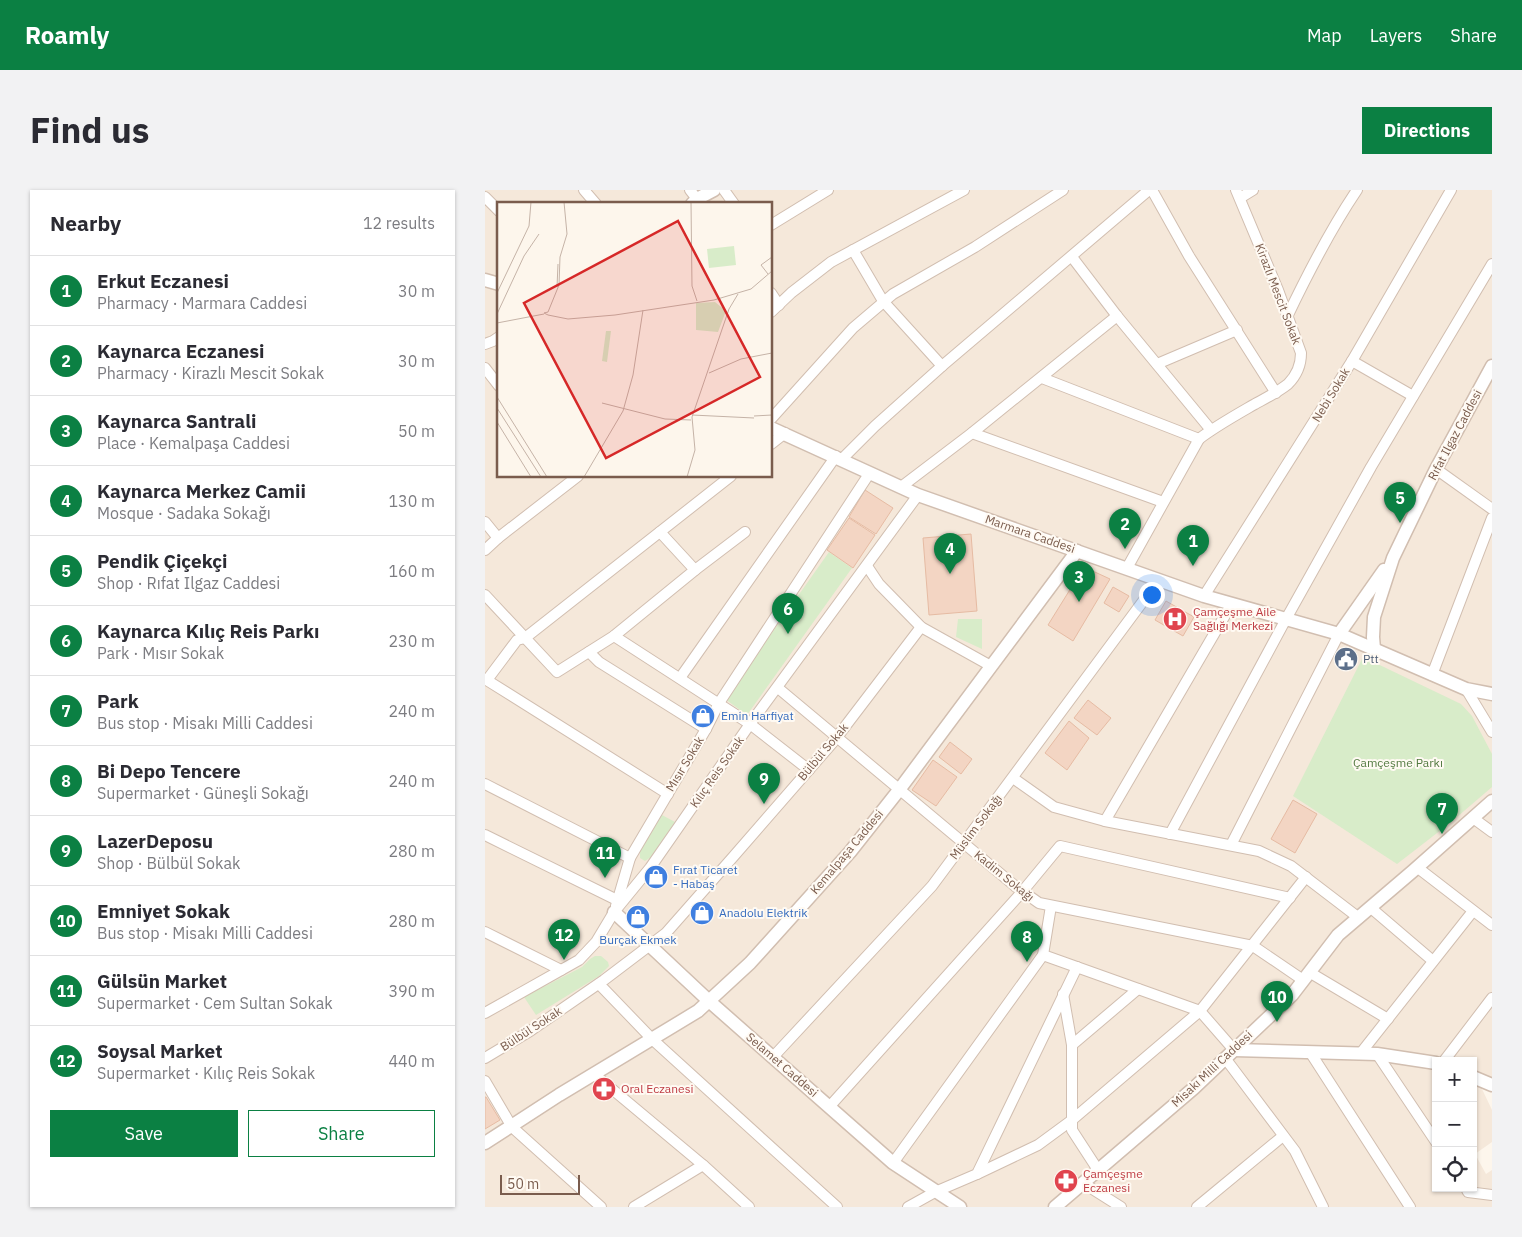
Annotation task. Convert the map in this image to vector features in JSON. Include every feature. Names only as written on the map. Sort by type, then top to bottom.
[{"type":"street","points":[[584,190],[595,202]]},
{"type":"street","points":[[694,196],[714,190]]},
{"type":"street","points":[[724,190],[733,202]]},
{"type":"street","points":[[773,224],[828,190]]},
{"type":"street","points":[[775,308],[831,262],[964,190]]},
{"type":"street","points":[[773,417],[853,328],[883,301],[975,247],[1063,190]]},
{"type":"street","points":[[680,678],[839,458],[942,366],[1151,190],[1189,256],[1276,393]]},
{"type":"street","points":[[1238,194],[1253,190]]},
{"type":"street","points":[[1287,317],[1337,219],[1357,190]]},
{"type":"street","name":"Nebi Sokak","points":[[1204,596],[1352,361],[1451,190]]},
{"type":"street","name":"Kirazlı Mescit Sokak","points":[[1127,568],[1199,438],[1276,393],[1288,383],[1301,363],[1301,353],[1278,290],[1238,194]]},
{"type":"street","points":[[486,201],[497,209]]},
{"type":"street","points":[[853,250],[883,301],[942,366]]},
{"type":"street","points":[[1072,257],[1117,316],[1211,430]]},
{"type":"street","points":[[1170,834],[1371,466],[1492,264]]},
{"type":"street","points":[[901,487],[1042,378],[1117,316]]},
{"type":"street","points":[[1157,364],[1237,330]]},
{"type":"street","points":[[1352,361],[1413,396]]},
{"type":"street","name":"Rıfat Ilgaz Caddesi","points":[[1374,649],[1373,616],[1393,558],[1436,469],[1492,366]]},
{"type":"street","points":[[485,368],[497,383]]},
{"type":"street","points":[[1042,378],[1199,438]]},
{"type":"street","name":"Marmara Caddesi","points":[[773,429],[918,495],[1231,605],[1339,634],[1466,689],[1491,690]]},
{"type":"street","points":[[773,442],[785,433]]},
{"type":"street","points":[[972,433],[1163,502]]},
{"type":"street","points":[[1436,469],[1492,509]]},
{"type":"street","name":"Mısır Sokak","points":[[615,906],[630,858],[706,729],[719,703],[869,474]]},
{"type":"street","points":[[485,550],[573,478]]},
{"type":"street","points":[[668,794],[486,679],[517,640],[525,638],[728,478]]},
{"type":"street","name":"Kılıç Reis Sokak","points":[[485,1013],[579,960],[595,942],[615,906],[650,868],[750,724],[918,495]]},
{"type":"street","points":[[1432,674],[1492,518]]},
{"type":"street","points":[[485,522],[498,538]]},
{"type":"street","points":[[661,532],[695,570]]},
{"type":"street","points":[[485,595],[557,672],[613,636],[745,532]]},
{"type":"street","name":"Kemalpaşa Caddesi","points":[[485,1143],[698,1011],[750,963],[850,852],[899,790],[1077,551]]},
{"type":"street","name":"Rıfat Ilgaz Caddesi","points":[[1339,634],[1393,558]]},
{"type":"street","points":[[867,566],[879,584],[921,627],[991,666]]},
{"type":"street","name":"Müslim Sokağı","points":[[773,1058],[932,886],[1158,580]]},
{"type":"street","points":[[1105,821],[1231,605]]},
{"type":"street","name":"Bülbül Sokak","points":[[485,1058],[530,1031],[599,984],[666,932],[837,737],[921,627]]},
{"type":"street","points":[[1231,845],[1339,634]]},
{"type":"street","points":[[613,636],[750,724],[809,770]]},
{"type":"street","points":[[589,652],[599,662],[706,729]]},
{"type":"street","name":"Kadim Sokağı","points":[[777,688],[1022,892],[1039,903],[1253,946],[1388,1019]]},
{"type":"street","points":[[1466,689],[1492,732]]},
{"type":"street","points":[[1013,778],[1054,807],[1105,821],[1259,851],[1291,866],[1359,918]]},
{"type":"street","points":[[485,784],[630,858]]},
{"type":"street","name":"Misakı Milli Caddesi","points":[[1055,1207],[1194,1088],[1292,995],[1338,936],[1492,801]]},
{"type":"street","points":[[1473,818],[1492,832]]},
{"type":"street","points":[[485,836],[615,906]]},
{"type":"street","points":[[830,1106],[1022,892],[1060,846],[1291,898]]},
{"type":"street","points":[[1417,868],[1492,925]]},
{"type":"street","points":[[908,1207],[935,1192],[1038,1145],[1072,1120],[1200,1011],[1306,877]]},
{"type":"street","name":"Selamet Caddesi","points":[[615,906],[649,946],[893,1163],[935,1192],[961,1207]]},
{"type":"street","points":[[893,1163],[1043,955],[1051,906]]},
{"type":"street","points":[[1371,908],[1433,961]]},
{"type":"street","points":[[1360,1054],[1473,912]]},
{"type":"street","points":[[485,932],[561,970]]},
{"type":"street","points":[[1043,955],[1200,1011],[1283,1136],[1295,1151],[1323,1207]]},
{"type":"street","points":[[977,1174],[1077,967]]},
{"type":"street","points":[[599,984],[652,1039],[837,1207]]},
{"type":"street","points":[[1072,1045],[1138,989]]},
{"type":"street","points":[[1063,994],[1072,1045],[1073,1130],[1098,1170]]},
{"type":"street","points":[[1447,1057],[1492,998]]},
{"type":"street","points":[[1230,1054],[1310,1052],[1377,1054],[1432,1061]]},
{"type":"street","points":[[1310,1052],[1410,1207]]},
{"type":"street","points":[[1377,1054],[1432,1136]]},
{"type":"street","points":[[594,1074],[703,1165],[749,1207]]},
{"type":"street","points":[[1477,1079],[1492,1085]]},
{"type":"street","points":[[485,1081],[512,1127],[601,1207]]},
{"type":"street","points":[[1197,1207],[1283,1136]]},
{"type":"street","points":[[634,1207],[703,1165]]},
{"type":"street","points":[[1083,1183],[1121,1207]]},
{"type":"street","points":[[1468,1192],[1492,1195]]},
{"type":"shaded area","points":[[485,190],[1492,190],[1492,1092],[1482,1089],[1492,1110],[1492,1142],[1477,1153],[1477,1057],[1432,1057],[1432,1192],[1477,1192],[1477,1158],[1486,1174],[1492,1170],[1492,1207],[485,1207]]},
{"type":"green space","points":[[829,552],[852,568],[747,715],[725,699]]},
{"type":"green space","points":[[958,619],[982,619],[982,649],[956,637]]},
{"type":"green space","name":"Çamçeşme Parkı","points":[[1363,657],[1461,704],[1472,716],[1492,754],[1492,787],[1450,823],[1397,864],[1293,796]]},
{"type":"green space","points":[[662,815],[675,822],[651,857],[645,861],[640,858],[640,851]]},
{"type":"green space","points":[[595,956],[601,956],[608,962],[609,966],[599,976],[536,1015],[524,997],[582,967]]},
{"type":"building","points":[[865,490],[893,508],[876,534],[849,517]]},
{"type":"building","points":[[849,518],[875,535],[853,568],[827,550]]},
{"type":"building","points":[[971,534],[977,611],[929,615],[923,538]]},
{"type":"building","points":[[1084,567],[1110,579],[1073,641],[1048,625]]},
{"type":"building","points":[[1113,587],[1129,596],[1119,612],[1104,603]]},
{"type":"building","name":"Çamçeşme Aile Sağlığı Merkezi","points":[[1166,601],[1194,617],[1183,636],[1155,620]]},
{"type":"building","points":[[1088,700],[1111,718],[1097,735],[1074,718]]},
{"type":"building","points":[[1069,721],[1089,738],[1067,770],[1045,753]]},
{"type":"building","points":[[950,742],[972,759],[961,774],[939,757]]},
{"type":"building","points":[[933,760],[957,777],[936,806],[912,790]]},
{"type":"building","points":[[1293,800],[1317,814],[1295,853],[1271,839]]},
{"type":"building","points":[[485,1097],[500,1120],[485,1129]]},
{"type":"place","name":"Pendik Çiçekçi","points":[[1400,523]]},
{"type":"place","name":"Kaynarca Eczanesi","points":[[1125,549]]},
{"type":"place","name":"Erkut Eczanesi","points":[[1193,566]]},
{"type":"place","name":"Kaynarca Merkez Camii","points":[[950,574]]},
{"type":"place","name":"Kaynarca Santrali","points":[[1079,602]]},
{"type":"place","name":"Çamçeşme Aile Sağlığı Merkezi","points":[[1175,619]]},
{"type":"place","name":"Kaynarca Kılıç Reis Parkı","points":[[788,634]]},
{"type":"place","name":"Ptt","points":[[1346,659]]},
{"type":"place","name":"Emin Harfiyat","points":[[703,716]]},
{"type":"place","name":"LazerDeposu","points":[[764,804]]},
{"type":"place","name":"Park","points":[[1442,834]]},
{"type":"place","name":"Fırat Ticaret - Habaş","points":[[656,877]]},
{"type":"place","name":"Gülsün Market","points":[[605,878]]},
{"type":"place","name":"Anadolu Elektrik","points":[[702,913]]},
{"type":"place","name":"Burçak Ekmek","points":[[638,917]]},
{"type":"place","name":"Soysal Market","points":[[564,960]]},
{"type":"place","name":"Bi Depo Tencere","points":[[1027,962]]},
{"type":"place","name":"Emniyet Sokak","points":[[1277,1022]]},
{"type":"place","name":"Oral Eczanesi","points":[[604,1089]]},
{"type":"place","name":"Çamçeşme Eczanesi","points":[[1066,1181]]}]
